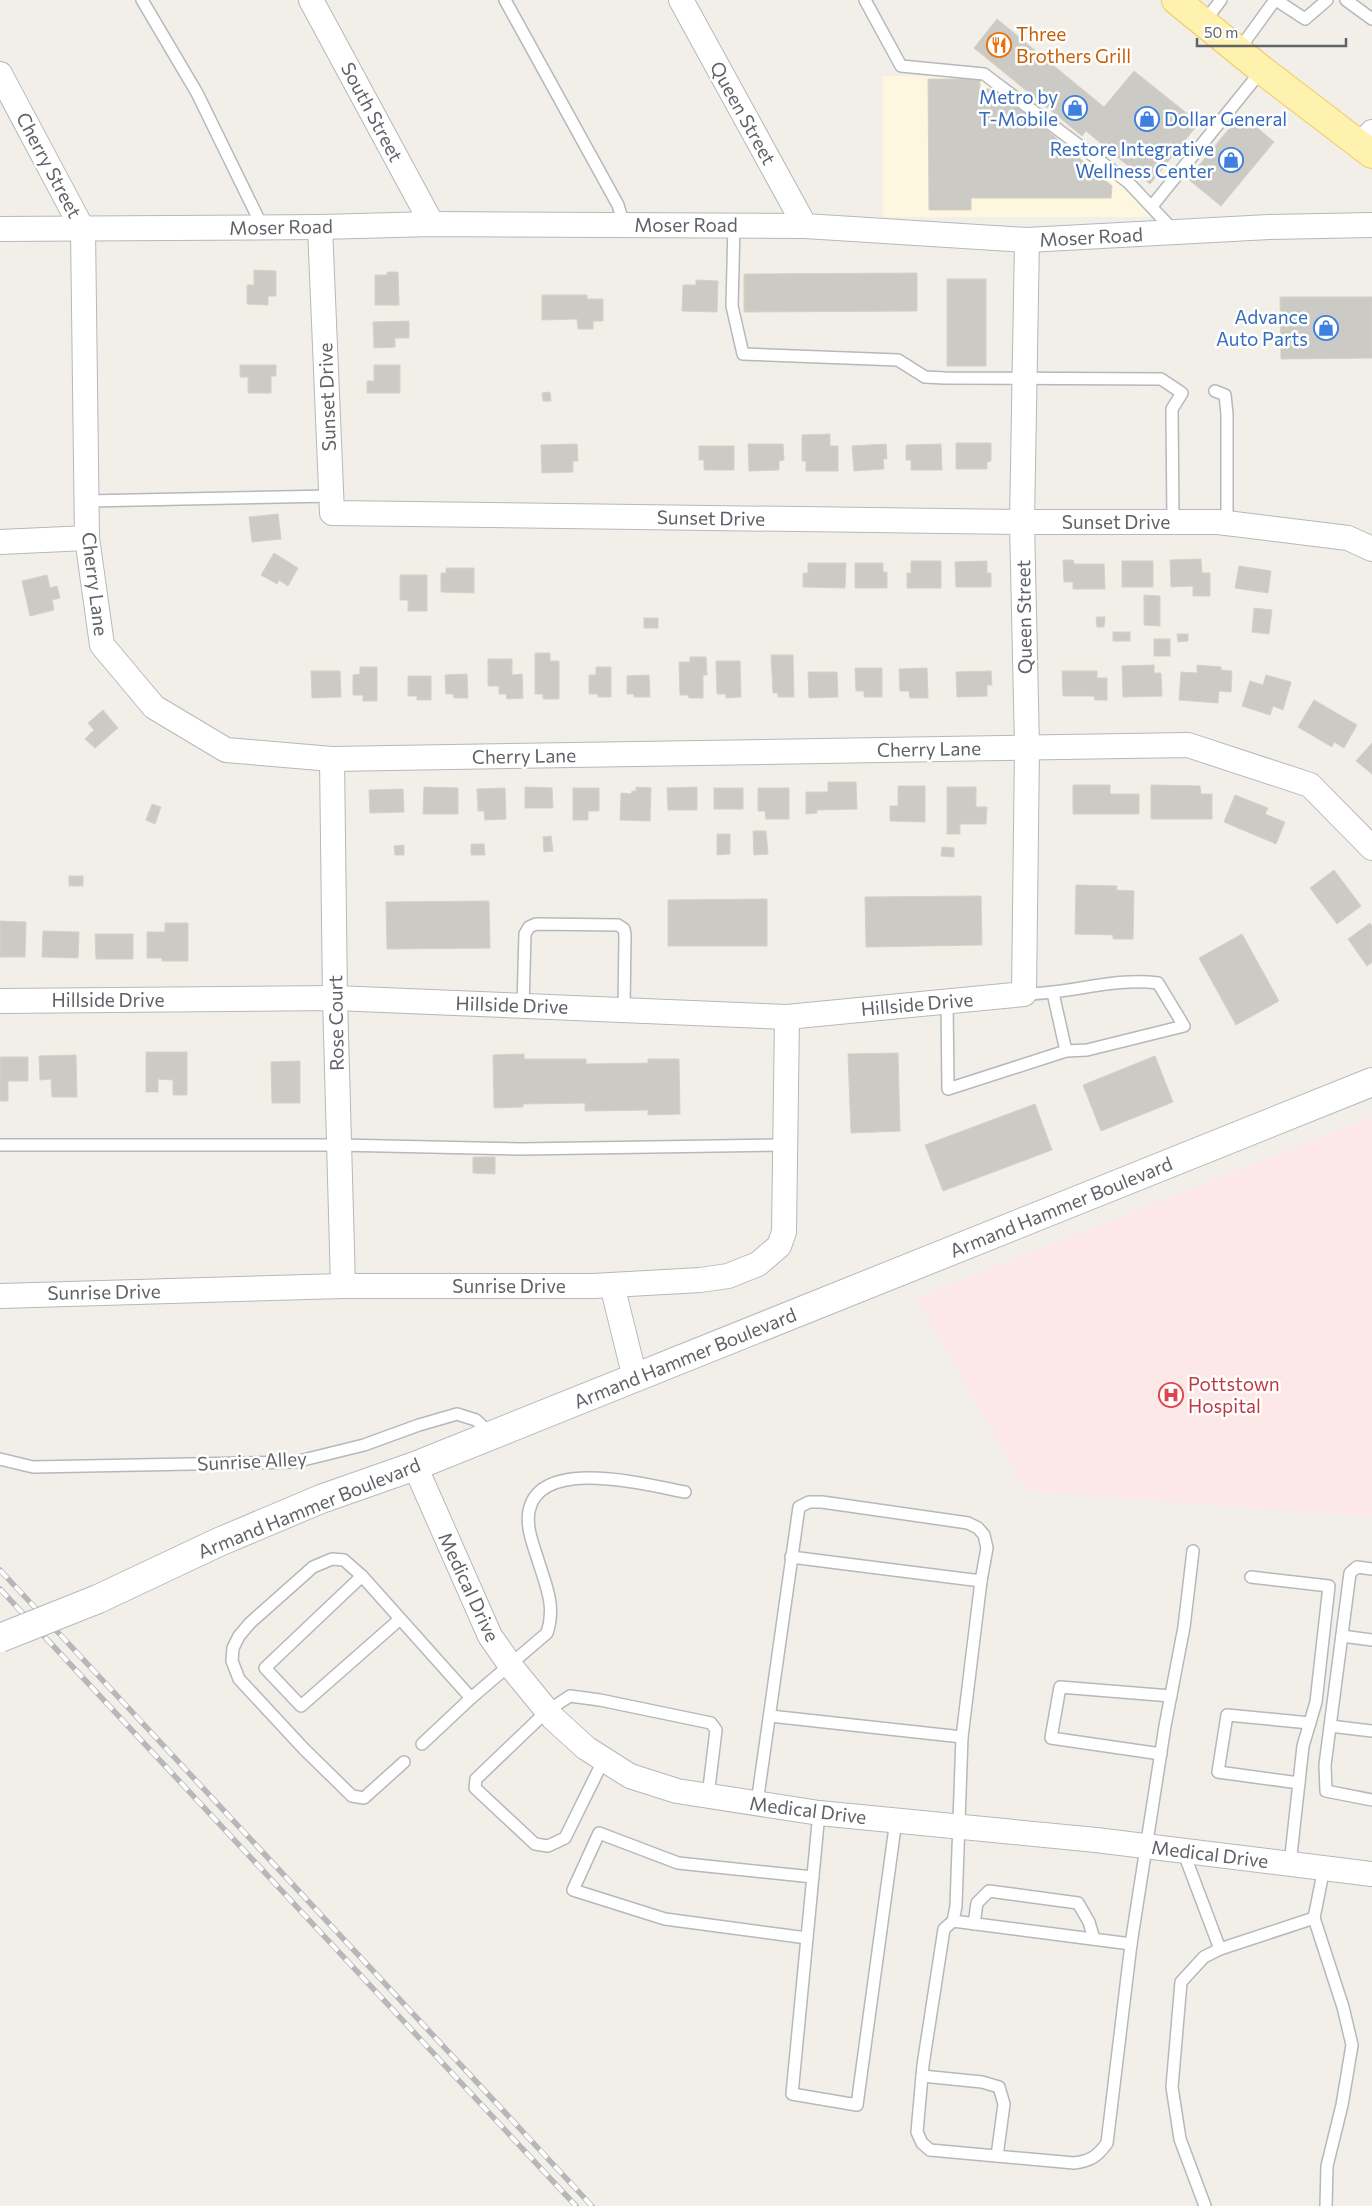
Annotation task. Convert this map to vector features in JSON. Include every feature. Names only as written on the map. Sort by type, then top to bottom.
[{"type":"main road","points":[[1176,0],[1262,70],[1368,144]]},
{"type":"street","name":"South Street","points":[[311,0],[432,224]]},
{"type":"street","name":"Queen Street","points":[[682,0],[805,226]]},
{"type":"street","name":"Cherry Street","points":[[0,74],[83,230]]},
{"type":"street","name":"Moser Road","points":[[0,229],[263,228],[432,224],[734,225],[805,226],[1027,240],[1269,227],[1372,226]]},
{"type":"street","name":"Sunset Drive","points":[[320,227],[332,513],[1226,523],[1348,538],[1372,549]]},
{"type":"street","name":"Cherry Lane","points":[[83,230],[87,538],[102,646],[154,707],[226,750],[332,759],[1188,745],[1310,784],[1372,848]]},
{"type":"street","name":"Queen Street","points":[[1024,994],[1027,747],[1022,522],[1027,240]]},
{"type":"street","points":[[0,542],[87,538]]},
{"type":"street","name":"Rose Court","points":[[332,759],[335,998],[343,1286]]},
{"type":"street","name":"Hillside Drive","points":[[0,1001],[335,998],[787,1017],[1024,994]]},
{"type":"street","name":"Sunrise Drive","points":[[0,1296],[343,1286],[612,1286],[700,1280],[728,1276],[758,1264],[769,1256],[779,1246],[784,1232],[787,1017]]},
{"type":"street","name":"Armand Hammer Boulevard","points":[[0,1638],[98,1599],[218,1542],[312,1502],[414,1466],[1372,1082]]},
{"type":"street","points":[[612,1286],[635,1378]]},
{"type":"street","name":"Medical Drive","points":[[414,1466],[490,1636],[509,1664],[547,1711],[586,1748],[630,1776],[677,1791],[819,1813],[1147,1846],[1372,1874]]},
{"type":"lane","points":[[142,0],[197,93],[263,228]]},
{"type":"lane","points":[[505,0],[618,204],[624,225]]},
{"type":"lane","points":[[865,0],[901,66],[984,74],[1128,182],[1176,232]]},
{"type":"lane","points":[[1203,23],[1221,0]]},
{"type":"lane","points":[[1238,51],[1275,0],[1305,19],[1327,0]]},
{"type":"lane","points":[[1346,0],[1372,19]]},
{"type":"lane","points":[[1152,206],[1262,70]]},
{"type":"lane","points":[[734,225],[732,306],[743,354],[898,360],[925,376],[1161,379],[1182,393],[1172,409],[1173,522]]},
{"type":"lane","points":[[1215,391],[1225,395],[1227,414],[1226,523]]},
{"type":"lane","points":[[87,500],[331,496]]},
{"type":"lane","points":[[523,1006],[525,934],[529,927],[536,924],[618,926],[624,929],[625,935],[624,1010]]},
{"type":"lane","points":[[947,1001],[948,1089],[1066,1051],[1087,1050],[1184,1026],[1158,983],[1139,980],[1053,993],[1024,994]]},
{"type":"lane","points":[[1053,993],[1066,1051]]},
{"type":"lane","points":[[0,1145],[339,1145],[521,1149],[785,1145]]},
{"type":"lane","name":"Sunrise Alley","points":[[0,1459],[33,1467],[295,1462],[364,1445],[419,1425],[457,1414],[476,1420],[492,1435]]},
{"type":"lane","points":[[422,1744],[509,1664],[547,1633],[552,1620],[552,1606],[528,1529],[533,1498],[540,1491],[564,1480],[591,1477],[685,1492]]},
{"type":"lane","points":[[757,1803],[799,1507],[809,1502],[822,1502],[968,1523],[978,1528],[984,1536],[987,1548],[980,1581],[962,1738],[956,1906],[953,1921],[944,1929],[922,2076],[917,2132],[922,2143],[930,2150],[1074,2163],[1088,2161],[1099,2155],[1107,2144],[1131,1944],[1161,1754],[1184,1627],[1193,1551]]},
{"type":"lane","points":[[791,1556],[980,1581]]},
{"type":"lane","points":[[404,1762],[364,1798],[352,1796],[304,1749],[239,1679],[232,1662],[233,1648],[239,1636],[250,1623],[313,1567],[332,1559],[344,1560],[362,1576],[471,1698]]},
{"type":"lane","points":[[1372,1569],[1357,1567],[1350,1573],[1325,1765],[1326,1790],[1372,1800]]},
{"type":"lane","points":[[362,1576],[265,1668],[301,1706],[400,1619]]},
{"type":"lane","points":[[1250,1577],[1329,1586],[1316,1702],[1303,1746],[1290,1864]]},
{"type":"lane","points":[[1342,1636],[1372,1640]]},
{"type":"lane","points":[[1161,1754],[1051,1738],[1058,1696],[1060,1687],[1171,1696]]},
{"type":"lane","points":[[604,1759],[565,1838],[548,1846],[535,1844],[475,1788],[476,1779],[547,1711],[570,1696],[600,1700],[711,1723],[716,1730],[708,1796]]},
{"type":"lane","points":[[1299,1783],[1218,1772],[1227,1715],[1310,1723]]},
{"type":"lane","points":[[770,1716],[962,1738]]},
{"type":"lane","points":[[1330,1726],[1372,1731]]},
{"type":"lane","points":[[819,1813],[792,2094],[858,2105],[896,1820]]},
{"type":"lane","points":[[807,1938],[665,1919],[573,1890],[599,1834],[678,1863],[813,1877]]},
{"type":"lane","points":[[1183,1851],[1220,1949]]},
{"type":"lane","points":[[1324,1868],[1314,1918],[1343,2007],[1352,2045],[1342,2104],[1327,2166],[1326,2206]]},
{"type":"lane","points":[[974,1924],[977,1903],[989,1891],[1078,1903],[1089,1922],[1094,1939]]},
{"type":"lane","points":[[1205,2206],[1180,2139],[1172,2087],[1181,1982],[1204,1957],[1220,1949],[1314,1918]]},
{"type":"lane","points":[[953,1921],[1131,1944]]},
{"type":"lane","points":[[922,2076],[982,2082],[999,2087],[1004,2104],[997,2156]]},
{"type":"shaded area","points":[[883,76],[985,77],[1114,180],[1155,217],[883,217]]},
{"type":"shaded area","name":"Pottstown Hospital","points":[[1372,1117],[1372,1517],[1026,1491],[916,1298]]},
{"type":"building","points":[[997,19],[1104,107],[1134,71],[1199,123],[1150,184],[1086,131],[1082,136],[974,48]]},
{"type":"building","points":[[928,79],[980,79],[980,89],[999,89],[1112,186],[1111,198],[971,198],[971,210],[929,210]]},
{"type":"building","name":"Restore Integrative Wellness Center","points":[[1241,114],[1274,142],[1221,206],[1188,179]]},
{"type":"building","points":[[254,270],[276,271],[276,296],[268,296],[268,305],[247,304],[247,285],[254,285]]},
{"type":"building","points":[[387,272],[398,272],[399,305],[375,305],[375,275],[387,275]]},
{"type":"building","points":[[917,273],[917,311],[744,312],[744,274]]},
{"type":"building","points":[[947,279],[986,279],[986,366],[947,366]]},
{"type":"building","points":[[696,280],[718,281],[717,312],[682,311],[683,285],[696,285]]},
{"type":"building","points":[[542,295],[587,295],[587,299],[603,299],[603,321],[593,321],[593,329],[578,329],[577,319],[542,320]]},
{"type":"building","name":"Advance Auto Parts","points":[[1280,297],[1372,297],[1372,358],[1281,359]]},
{"type":"building","points":[[409,321],[409,338],[395,338],[395,347],[374,348],[373,322]]},
{"type":"building","points":[[240,365],[276,365],[276,376],[271,376],[271,393],[248,393],[248,377],[240,377]]},
{"type":"building","points":[[374,365],[400,365],[400,393],[367,393],[367,381],[374,381]]},
{"type":"building","points":[[550,392],[551,401],[543,401],[542,393]]},
{"type":"building","points":[[830,434],[830,446],[838,446],[838,471],[806,471],[806,461],[802,461],[802,435]]},
{"type":"building","points":[[956,443],[991,443],[991,461],[987,462],[987,469],[956,469]]},
{"type":"building","points":[[577,444],[578,461],[573,461],[573,472],[542,473],[541,445]]},
{"type":"building","points":[[748,444],[783,444],[784,460],[779,461],[779,470],[749,471]]},
{"type":"building","points":[[886,444],[887,459],[883,459],[884,469],[854,471],[852,446]]},
{"type":"building","points":[[941,444],[942,470],[911,470],[911,460],[906,460],[906,445]]},
{"type":"building","points":[[699,446],[734,446],[734,470],[704,470],[704,460],[699,460]]},
{"type":"building","points":[[278,514],[281,539],[252,542],[249,517]]},
{"type":"building","points":[[274,553],[298,568],[288,586],[279,580],[277,584],[261,575]]},
{"type":"building","points":[[1201,559],[1202,573],[1210,573],[1210,596],[1193,596],[1193,586],[1171,587],[1170,560]]},
{"type":"building","points":[[1063,560],[1073,560],[1074,564],[1104,564],[1105,589],[1073,589],[1073,582],[1064,582]]},
{"type":"building","points":[[911,561],[941,561],[941,588],[907,588],[907,573],[911,573]]},
{"type":"building","points":[[987,561],[987,573],[991,573],[991,587],[956,587],[955,562]]},
{"type":"building","points":[[1122,561],[1153,561],[1153,587],[1122,587]]},
{"type":"building","points":[[808,563],[846,563],[845,588],[803,587],[803,573],[808,573]]},
{"type":"building","points":[[855,563],[883,563],[883,572],[887,572],[887,588],[855,588]]},
{"type":"building","points":[[1239,566],[1271,571],[1268,593],[1235,588]]},
{"type":"building","points":[[446,568],[474,568],[474,593],[441,592],[441,573],[446,573]]},
{"type":"building","points":[[47,575],[50,588],[57,586],[60,598],[52,600],[54,610],[30,616],[22,581]]},
{"type":"building","points":[[400,575],[427,575],[427,611],[408,611],[408,600],[400,600]]},
{"type":"building","points":[[1144,595],[1160,596],[1160,626],[1144,625]]},
{"type":"building","points":[[1254,608],[1272,610],[1269,634],[1252,632]]},
{"type":"building","points":[[1096,617],[1105,617],[1104,627],[1097,627]]},
{"type":"building","points":[[644,618],[658,618],[658,628],[644,628]]},
{"type":"building","points":[[1113,632],[1130,632],[1130,641],[1113,641]]},
{"type":"building","points":[[1177,634],[1188,634],[1188,641],[1178,642]]},
{"type":"building","points":[[1154,639],[1170,639],[1170,656],[1154,656]]},
{"type":"building","points":[[535,653],[550,653],[550,661],[559,661],[559,699],[543,699],[543,694],[535,694]]},
{"type":"building","points":[[771,655],[793,655],[794,697],[778,697],[778,693],[773,693]]},
{"type":"building","points":[[690,657],[706,657],[707,675],[703,675],[703,698],[689,698],[688,695],[680,695],[679,662],[690,662]]},
{"type":"building","points":[[488,659],[512,659],[512,675],[522,674],[523,698],[507,699],[506,694],[499,694],[499,686],[488,686]]},
{"type":"building","points":[[716,661],[740,661],[741,697],[726,698],[726,694],[717,694]]},
{"type":"building","points":[[1154,665],[1154,673],[1161,673],[1162,696],[1123,697],[1122,666]]},
{"type":"building","points":[[1197,665],[1221,667],[1221,670],[1232,671],[1231,692],[1219,691],[1218,703],[1179,700],[1181,672],[1197,673]]},
{"type":"building","points":[[360,667],[377,667],[377,701],[363,701],[363,695],[353,695],[353,675],[360,674]]},
{"type":"building","points":[[596,667],[611,667],[611,697],[598,697],[598,694],[589,694],[589,675],[596,675]]},
{"type":"building","points":[[855,668],[882,668],[882,697],[864,697],[864,691],[856,691]]},
{"type":"building","points":[[927,668],[928,698],[910,698],[909,691],[900,691],[899,669]]},
{"type":"building","points":[[311,671],[340,671],[341,697],[312,698]]},
{"type":"building","points":[[991,671],[992,685],[987,685],[987,696],[957,697],[956,672]]},
{"type":"building","points":[[1062,671],[1097,671],[1097,678],[1107,678],[1107,700],[1095,700],[1094,696],[1063,696]]},
{"type":"building","points":[[808,672],[837,672],[838,697],[809,698]]},
{"type":"building","points":[[467,674],[468,698],[454,698],[453,694],[446,694],[445,675]]},
{"type":"building","points":[[649,675],[650,697],[634,697],[634,694],[627,694],[627,676]]},
{"type":"building","points":[[1266,675],[1291,682],[1283,710],[1273,706],[1270,715],[1242,706],[1250,681],[1263,685]]},
{"type":"building","points":[[408,676],[431,676],[431,700],[417,700],[417,696],[408,696]]},
{"type":"building","points":[[1314,700],[1357,725],[1344,748],[1334,742],[1332,747],[1298,727]]},
{"type":"building","points":[[103,710],[118,728],[95,748],[85,739],[94,730],[88,723]]},
{"type":"building","points":[[1372,743],[1372,774],[1356,761]]},
{"type":"building","points":[[828,782],[856,782],[857,809],[817,810],[817,813],[806,814],[806,792],[828,792]]},
{"type":"building","points":[[1073,785],[1110,785],[1110,794],[1139,794],[1139,814],[1073,814]]},
{"type":"building","points":[[1151,785],[1200,786],[1201,794],[1212,794],[1212,819],[1151,819]]},
{"type":"building","points":[[898,786],[925,786],[925,822],[890,821],[890,806],[898,806]]},
{"type":"building","points":[[424,787],[458,788],[458,814],[423,814]]},
{"type":"building","points":[[525,787],[552,788],[553,808],[525,808]]},
{"type":"building","points":[[636,787],[651,788],[650,821],[620,820],[621,793],[631,794],[632,791],[636,791]]},
{"type":"building","points":[[697,787],[697,810],[668,810],[667,788]]},
{"type":"building","points":[[947,787],[976,787],[976,807],[987,807],[986,824],[960,824],[960,834],[947,834]]},
{"type":"building","points":[[505,788],[506,819],[485,820],[484,811],[478,811],[477,789]]},
{"type":"building","points":[[573,788],[599,788],[599,811],[588,811],[588,820],[573,820]]},
{"type":"building","points":[[714,788],[743,788],[743,809],[714,809]]},
{"type":"building","points":[[758,788],[789,788],[789,819],[766,819],[765,811],[758,811]]},
{"type":"building","points":[[403,789],[404,812],[370,813],[369,790]]},
{"type":"building","points":[[1235,795],[1268,808],[1265,814],[1285,822],[1276,844],[1224,822]]},
{"type":"building","points":[[152,804],[161,807],[155,824],[146,820]]},
{"type":"building","points":[[753,831],[766,831],[768,854],[754,855]]},
{"type":"building","points":[[717,834],[730,834],[730,854],[717,855]]},
{"type":"building","points":[[551,836],[553,851],[544,852],[543,837]]},
{"type":"building","points":[[471,844],[484,844],[485,855],[471,855]]},
{"type":"building","points":[[404,845],[404,855],[395,855],[394,846]]},
{"type":"building","points":[[942,847],[954,848],[954,857],[941,856]]},
{"type":"building","points":[[1334,870],[1361,906],[1337,924],[1310,888]]},
{"type":"building","points":[[69,876],[83,876],[83,886],[69,886]]},
{"type":"building","points":[[1076,885],[1117,886],[1116,890],[1134,891],[1133,939],[1113,939],[1113,935],[1075,934]]},
{"type":"building","points":[[981,896],[982,945],[866,947],[865,897]]},
{"type":"building","points":[[767,899],[767,946],[668,946],[668,900]]},
{"type":"building","points":[[489,901],[490,948],[387,949],[386,902]]},
{"type":"building","points":[[0,921],[26,922],[25,957],[0,957]]},
{"type":"building","points":[[165,923],[188,923],[188,961],[162,961],[162,958],[147,958],[147,932],[165,932]]},
{"type":"building","points":[[1370,923],[1372,926],[1372,962],[1367,966],[1348,939]]},
{"type":"building","points":[[43,931],[79,932],[78,958],[42,957]]},
{"type":"building","points":[[95,934],[133,934],[133,959],[96,959]]},
{"type":"building","points":[[1242,934],[1279,1001],[1236,1025],[1199,958]]},
{"type":"building","points":[[146,1052],[187,1052],[187,1095],[173,1095],[173,1080],[158,1079],[158,1092],[146,1092]]},
{"type":"building","points":[[898,1053],[900,1131],[851,1133],[848,1054]]},
{"type":"building","points":[[524,1054],[524,1059],[586,1059],[586,1064],[648,1063],[648,1059],[679,1059],[680,1114],[648,1115],[648,1110],[585,1111],[585,1103],[523,1104],[523,1107],[494,1108],[493,1055]]},
{"type":"building","points":[[76,1055],[77,1097],[52,1097],[51,1079],[40,1080],[39,1056]]},
{"type":"building","points":[[1155,1056],[1173,1102],[1101,1131],[1083,1085]]},
{"type":"building","points":[[0,1057],[28,1057],[28,1081],[8,1081],[8,1101],[0,1101]]},
{"type":"building","points":[[300,1061],[300,1103],[272,1103],[271,1062]]},
{"type":"building","points":[[1035,1104],[1052,1150],[943,1191],[925,1145]]},
{"type":"building","points":[[473,1157],[495,1157],[495,1174],[473,1173]]},
{"type":"railway","points":[[0,1570],[592,2206]]},
{"type":"railway","points":[[0,1589],[576,2206]]},
{"type":"place","name":"Three Brothers Grill","points":[[999,45]]},
{"type":"place","name":"Metro by T-Mobile","points":[[1075,108]]},
{"type":"place","name":"Dollar General","points":[[1147,119]]},
{"type":"place","name":"Restore Integrative Wellness Center","points":[[1231,160]]},
{"type":"place","name":"Advance Auto Parts","points":[[1326,328]]},
{"type":"place","name":"Pottstown Hospital","points":[[1171,1395]]}]
